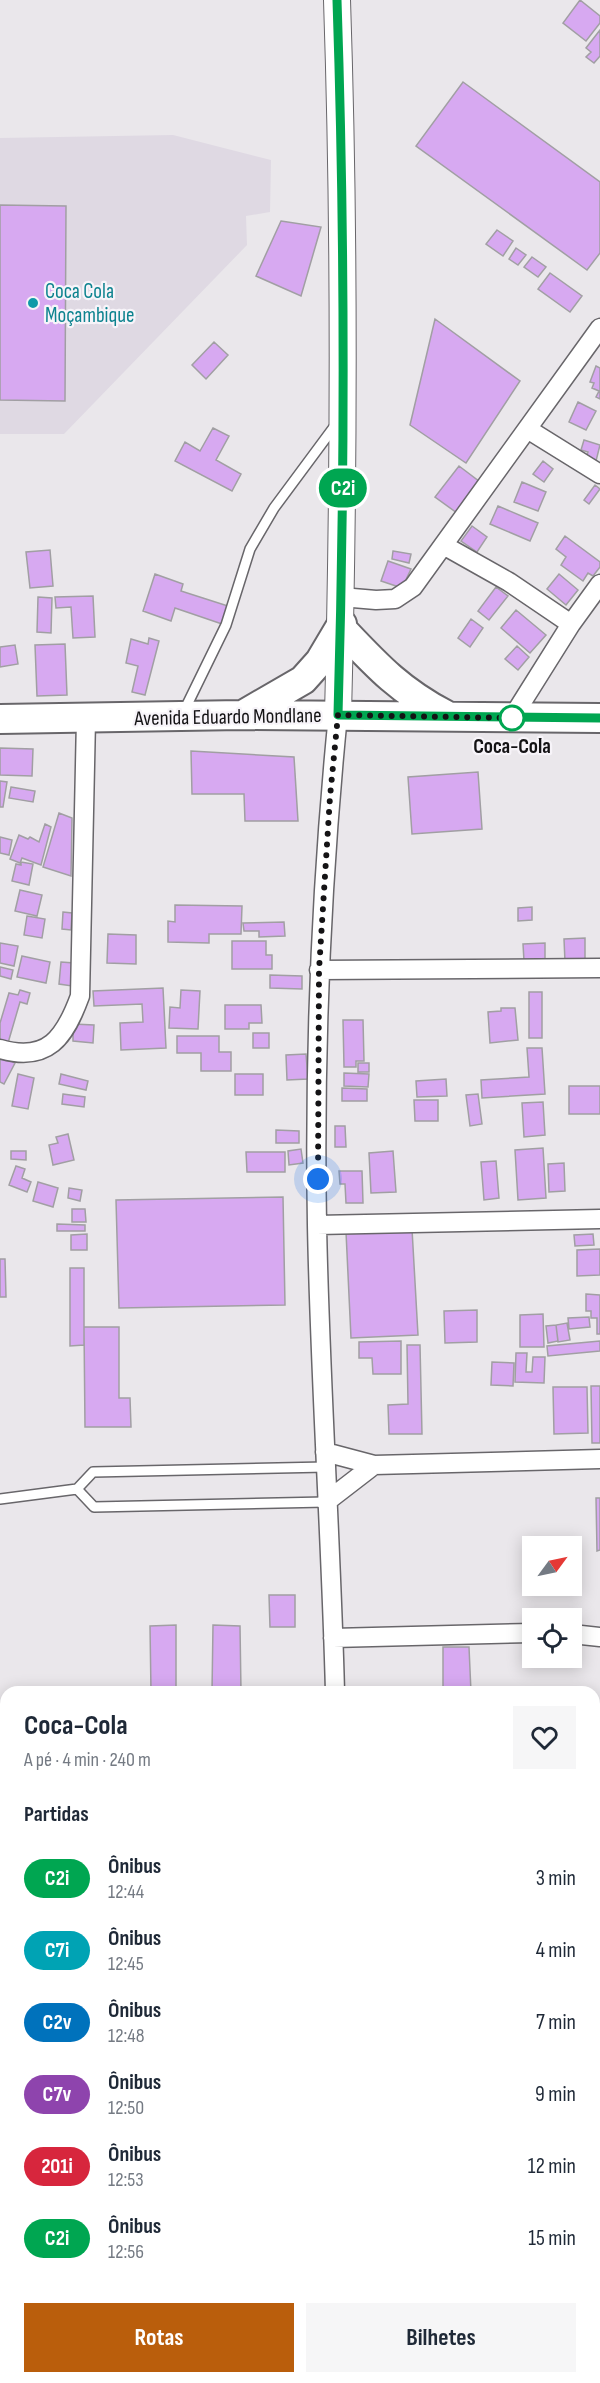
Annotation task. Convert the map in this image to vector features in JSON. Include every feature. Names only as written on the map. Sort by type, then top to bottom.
[{"type":"main road","points":[[338,0],[344,414],[342,617],[338,715]]},
{"type":"main road","points":[[241,715],[303,680],[321,661],[342,617]]},
{"type":"main road","points":[[342,617],[397,685],[448,716]]},
{"type":"main road","name":"Avenida Eduardo Mondlane","points":[[0,719],[241,715],[600,718]]},
{"type":"street","points":[[342,617],[376,600],[395,599],[413,587],[529,430],[600,328]]},
{"type":"street","points":[[529,430],[600,474]]},
{"type":"street","points":[[445,546],[509,582],[571,624]]},
{"type":"street","points":[[512,718],[571,624],[600,584]]},
{"type":"street","points":[[335,1686],[317,1225],[319,970],[330,797],[338,715]]},
{"type":"street","points":[[0,1049],[15,1053],[36,1053],[54,1041],[70,1024],[80,996],[86,719]]},
{"type":"street","points":[[319,970],[600,968]]},
{"type":"street","points":[[317,1225],[600,1219]]},
{"type":"street","points":[[326,1460],[374,1465],[600,1459]]},
{"type":"street","points":[[326,1502],[374,1465]]},
{"type":"street","points":[[333,1638],[522,1633]]},
{"type":"street","points":[[582,1635],[600,1637]]},
{"type":"lane","points":[[181,717],[226,625],[250,549],[274,508],[344,414]]},
{"type":"lane","points":[[0,1499],[77,1489],[93,1472],[326,1460]]},
{"type":"lane","points":[[77,1489],[94,1507],[326,1502]]},
{"type":"shaded area","points":[[173,135],[271,160],[270,212],[246,216],[247,245],[64,434],[0,434],[0,138]]},
{"type":"building","points":[[580,0],[600,16],[600,23],[586,41],[563,23]]},
{"type":"building","points":[[600,30],[600,56],[594,63],[586,57],[591,52],[586,48]]},
{"type":"building","points":[[463,82],[600,182],[600,253],[587,270],[416,146]]},
{"type":"building","name":"Coca Cola Moçambique","points":[[0,205],[66,206],[65,401],[0,400]]},
{"type":"building","points":[[281,221],[321,227],[301,296],[256,276]]},
{"type":"building","points":[[497,230],[513,241],[503,256],[486,244]]},
{"type":"building","points":[[516,248],[526,255],[518,265],[509,259]]},
{"type":"building","points":[[532,257],[546,267],[538,277],[524,267]]},
{"type":"building","points":[[550,273],[582,296],[570,312],[538,289]]},
{"type":"building","points":[[435,319],[520,381],[466,463],[410,425]]},
{"type":"building","points":[[214,342],[228,355],[206,379],[192,365]]},
{"type":"building","points":[[596,366],[600,368],[600,399],[596,397],[599,391],[592,388],[594,383],[590,382]]},
{"type":"building","points":[[578,402],[596,411],[586,430],[569,422]]},
{"type":"building","points":[[213,428],[229,436],[216,460],[241,474],[232,491],[175,461],[185,442],[200,451]]},
{"type":"building","points":[[584,440],[600,445],[596,461],[586,458],[588,452],[581,450]]},
{"type":"building","points":[[543,461],[553,469],[544,482],[533,474]]},
{"type":"building","points":[[459,466],[480,482],[457,513],[435,497]]},
{"type":"building","points":[[522,482],[546,492],[538,511],[514,502]]},
{"type":"building","points":[[595,485],[600,489],[589,504],[584,500]]},
{"type":"building","points":[[498,506],[538,523],[530,541],[490,524]]},
{"type":"building","points":[[472,526],[487,537],[477,552],[461,541]]},
{"type":"building","points":[[565,536],[600,562],[600,567],[593,576],[588,573],[583,581],[561,565],[566,557],[556,549]]},
{"type":"building","points":[[50,550],[53,586],[30,588],[26,552]]},
{"type":"building","points":[[393,551],[411,554],[409,563],[392,559]]},
{"type":"building","points":[[388,561],[411,569],[402,588],[381,581]]},
{"type":"building","points":[[155,574],[183,584],[181,591],[231,607],[225,625],[175,608],[171,621],[143,611]]},
{"type":"building","points":[[559,574],[578,590],[566,605],[547,589]]},
{"type":"building","points":[[496,587],[508,596],[489,620],[478,611]]},
{"type":"building","points":[[93,596],[95,637],[73,638],[71,607],[56,608],[55,597]]},
{"type":"building","points":[[38,597],[52,598],[51,633],[37,632]]},
{"type":"building","points":[[516,610],[546,635],[530,653],[501,628]]},
{"type":"building","points":[[471,619],[483,628],[470,647],[458,638]]},
{"type":"building","points":[[149,638],[159,641],[145,695],[132,692],[138,666],[126,663],[131,639],[148,644]]},
{"type":"building","points":[[65,644],[67,695],[37,696],[35,645]]},
{"type":"building","points":[[15,645],[18,664],[0,667],[0,647]]},
{"type":"building","points":[[517,646],[529,657],[518,670],[505,659]]},
{"type":"building","points":[[0,748],[33,749],[32,776],[0,775]]},
{"type":"building","points":[[191,751],[294,757],[298,821],[245,821],[244,794],[192,794]]},
{"type":"building","points":[[478,772],[482,829],[412,834],[408,777]]},
{"type":"building","points":[[0,781],[7,782],[3,807],[0,807]]},
{"type":"building","points":[[11,787],[35,791],[33,802],[9,798]]},
{"type":"building","points":[[59,813],[72,818],[71,876],[43,867]]},
{"type":"building","points":[[45,824],[51,827],[41,865],[22,858],[20,863],[10,859],[19,835],[39,842]]},
{"type":"building","points":[[0,837],[12,840],[9,855],[0,853]]},
{"type":"building","points":[[21,862],[33,864],[29,885],[12,881],[16,864],[21,865]]},
{"type":"building","points":[[20,890],[42,895],[37,916],[15,911]]},
{"type":"building","points":[[175,905],[242,906],[241,934],[209,934],[209,943],[168,942],[168,921],[175,922]]},
{"type":"building","points":[[532,907],[532,920],[518,921],[518,908]]},
{"type":"building","points":[[63,912],[72,913],[71,930],[62,929]]},
{"type":"building","points":[[27,916],[45,919],[42,938],[24,935]]},
{"type":"building","points":[[284,922],[285,936],[259,937],[259,931],[244,931],[243,923]]},
{"type":"building","points":[[108,934],[136,935],[136,964],[107,963]]},
{"type":"building","points":[[585,938],[585,961],[565,962],[564,939]]},
{"type":"building","points":[[232,941],[266,941],[266,955],[272,955],[272,969],[232,969]]},
{"type":"building","points":[[0,943],[18,946],[14,966],[0,963]]},
{"type":"building","points":[[545,943],[545,961],[524,961],[523,944]]},
{"type":"building","points":[[22,956],[50,962],[46,983],[17,977]]},
{"type":"building","points":[[61,962],[74,963],[72,986],[59,984]]},
{"type":"building","points":[[0,967],[13,970],[11,979],[0,976]]},
{"type":"building","points":[[270,975],[302,976],[302,989],[270,988]]},
{"type":"building","points":[[163,988],[166,1048],[121,1050],[120,1023],[143,1022],[142,1004],[94,1006],[93,991]]},
{"type":"building","points":[[20,990],[30,993],[27,1004],[20,1002],[8,1043],[0,1041],[0,1023],[9,993],[18,995]]},
{"type":"building","points":[[181,990],[200,991],[198,1029],[169,1028],[170,1007],[180,1008]]},
{"type":"building","points":[[529,992],[542,992],[542,1038],[529,1038]]},
{"type":"building","points":[[225,1005],[261,1005],[262,1023],[249,1023],[249,1029],[225,1029]]},
{"type":"building","points":[[501,1008],[515,1008],[518,1040],[490,1043],[488,1012],[501,1011]]},
{"type":"building","points":[[343,1020],[363,1020],[364,1061],[356,1061],[356,1067],[344,1067]]},
{"type":"building","points":[[73,1024],[94,1025],[93,1043],[73,1041]]},
{"type":"building","points":[[253,1033],[269,1033],[269,1048],[253,1048]]},
{"type":"building","points":[[177,1036],[219,1036],[219,1052],[231,1052],[231,1071],[201,1071],[201,1053],[177,1053]]},
{"type":"building","points":[[527,1048],[542,1048],[545,1094],[482,1098],[481,1080],[529,1077]]},
{"type":"building","points":[[306,1054],[308,1079],[287,1080],[286,1055]]},
{"type":"building","points":[[0,1055],[15,1063],[4,1084],[0,1082]]},
{"type":"building","points":[[358,1063],[369,1063],[369,1072],[358,1072]]},
{"type":"building","points":[[344,1073],[369,1074],[368,1087],[344,1086]]},
{"type":"building","points":[[18,1074],[34,1078],[28,1109],[12,1106]]},
{"type":"building","points":[[61,1074],[88,1081],[86,1090],[59,1084]]},
{"type":"building","points":[[235,1074],[263,1074],[263,1095],[235,1095]]},
{"type":"building","points":[[446,1079],[447,1096],[417,1097],[416,1081]]},
{"type":"building","points":[[569,1086],[600,1086],[600,1114],[569,1114]]},
{"type":"building","points":[[342,1088],[367,1089],[367,1101],[342,1101]]},
{"type":"building","points":[[63,1094],[85,1097],[84,1107],[62,1104]]},
{"type":"building","points":[[478,1094],[482,1124],[470,1126],[466,1095]]},
{"type":"building","points":[[414,1100],[438,1100],[438,1121],[415,1121]]},
{"type":"building","points":[[543,1102],[545,1135],[524,1137],[522,1103]]},
{"type":"building","points":[[335,1126],[345,1126],[346,1147],[335,1147]]},
{"type":"building","points":[[276,1130],[299,1131],[299,1143],[276,1143]]},
{"type":"building","points":[[68,1134],[74,1160],[53,1165],[49,1145],[58,1143],[56,1137]]},
{"type":"building","points":[[543,1148],[546,1198],[518,1200],[515,1150]]},
{"type":"building","points":[[301,1149],[303,1163],[289,1165],[288,1151]]},
{"type":"building","points":[[11,1151],[26,1151],[26,1160],[11,1159]]},
{"type":"building","points":[[393,1151],[396,1192],[371,1193],[369,1153]]},
{"type":"building","points":[[246,1152],[285,1152],[285,1172],[247,1172]]},
{"type":"building","points":[[496,1161],[499,1198],[484,1200],[481,1162]]},
{"type":"building","points":[[564,1163],[565,1191],[549,1192],[548,1164]]},
{"type":"building","points":[[16,1166],[25,1169],[22,1178],[31,1182],[27,1192],[9,1185]]},
{"type":"building","points":[[339,1171],[362,1171],[363,1203],[346,1203],[345,1184],[340,1184]]},
{"type":"building","points":[[38,1182],[58,1188],[53,1207],[33,1201]]},
{"type":"building","points":[[69,1188],[82,1190],[80,1201],[68,1198]]},
{"type":"building","points":[[283,1197],[285,1305],[119,1308],[116,1200]]},
{"type":"building","points":[[72,1209],[85,1209],[86,1222],[72,1222]]},
{"type":"building","points":[[57,1224],[85,1225],[85,1231],[57,1231]]},
{"type":"building","points":[[412,1229],[418,1335],[351,1338],[346,1232]]},
{"type":"building","points":[[87,1234],[87,1250],[71,1250],[71,1235]]},
{"type":"building","points":[[593,1234],[594,1245],[575,1246],[574,1235]]},
{"type":"building","points":[[600,1249],[600,1275],[577,1276],[577,1250]]},
{"type":"building","points":[[0,1259],[5,1259],[6,1297],[0,1297]]},
{"type":"building","points":[[70,1268],[84,1268],[84,1345],[70,1346]]},
{"type":"building","points":[[586,1294],[600,1295],[600,1334],[597,1334],[597,1318],[591,1318],[591,1311],[586,1311]]},
{"type":"building","points":[[477,1310],[477,1342],[445,1343],[444,1311]]},
{"type":"building","points":[[543,1314],[544,1347],[520,1347],[520,1315]]},
{"type":"building","points":[[589,1317],[590,1327],[569,1329],[568,1318]]},
{"type":"building","points":[[567,1323],[570,1340],[558,1342],[556,1325]]},
{"type":"building","points":[[556,1325],[558,1341],[548,1343],[546,1326]]},
{"type":"building","points":[[84,1327],[119,1327],[119,1398],[130,1398],[131,1427],[85,1427]]},
{"type":"building","points":[[401,1341],[401,1374],[373,1374],[372,1358],[359,1358],[359,1342]]},
{"type":"building","points":[[600,1341],[600,1351],[548,1356],[547,1346]]},
{"type":"building","points":[[407,1345],[420,1345],[422,1434],[389,1434],[388,1405],[408,1404]]},
{"type":"building","points":[[516,1353],[527,1353],[526,1372],[532,1372],[533,1357],[545,1357],[544,1383],[515,1382]]},
{"type":"building","points":[[492,1362],[514,1363],[513,1386],[491,1385]]},
{"type":"building","points":[[591,1386],[600,1386],[600,1443],[592,1443]]},
{"type":"building","points":[[553,1387],[587,1387],[588,1433],[554,1434]]},
{"type":"building","points":[[596,1498],[600,1498],[600,1550],[597,1551]]},
{"type":"building","points":[[269,1595],[295,1595],[295,1627],[270,1627]]},
{"type":"building","points":[[176,1625],[176,1686],[151,1686],[150,1626]]},
{"type":"building","points":[[213,1625],[240,1626],[241,1686],[212,1686]]},
{"type":"building","points":[[443,1647],[469,1647],[471,1686],[443,1686]]},
{"type":"bus line","name":"C2i","points":[[337,0],[341,122],[344,414],[342,629],[338,715],[600,718]]},
{"type":"place","name":"Coca Cola Moçambique","points":[[33,303]]},
{"type":"place","name":"Coca-Cola","points":[[512,718]]},
{"type":"route","points":[[318,1179],[319,970],[330,797],[338,715],[512,718]]}]
